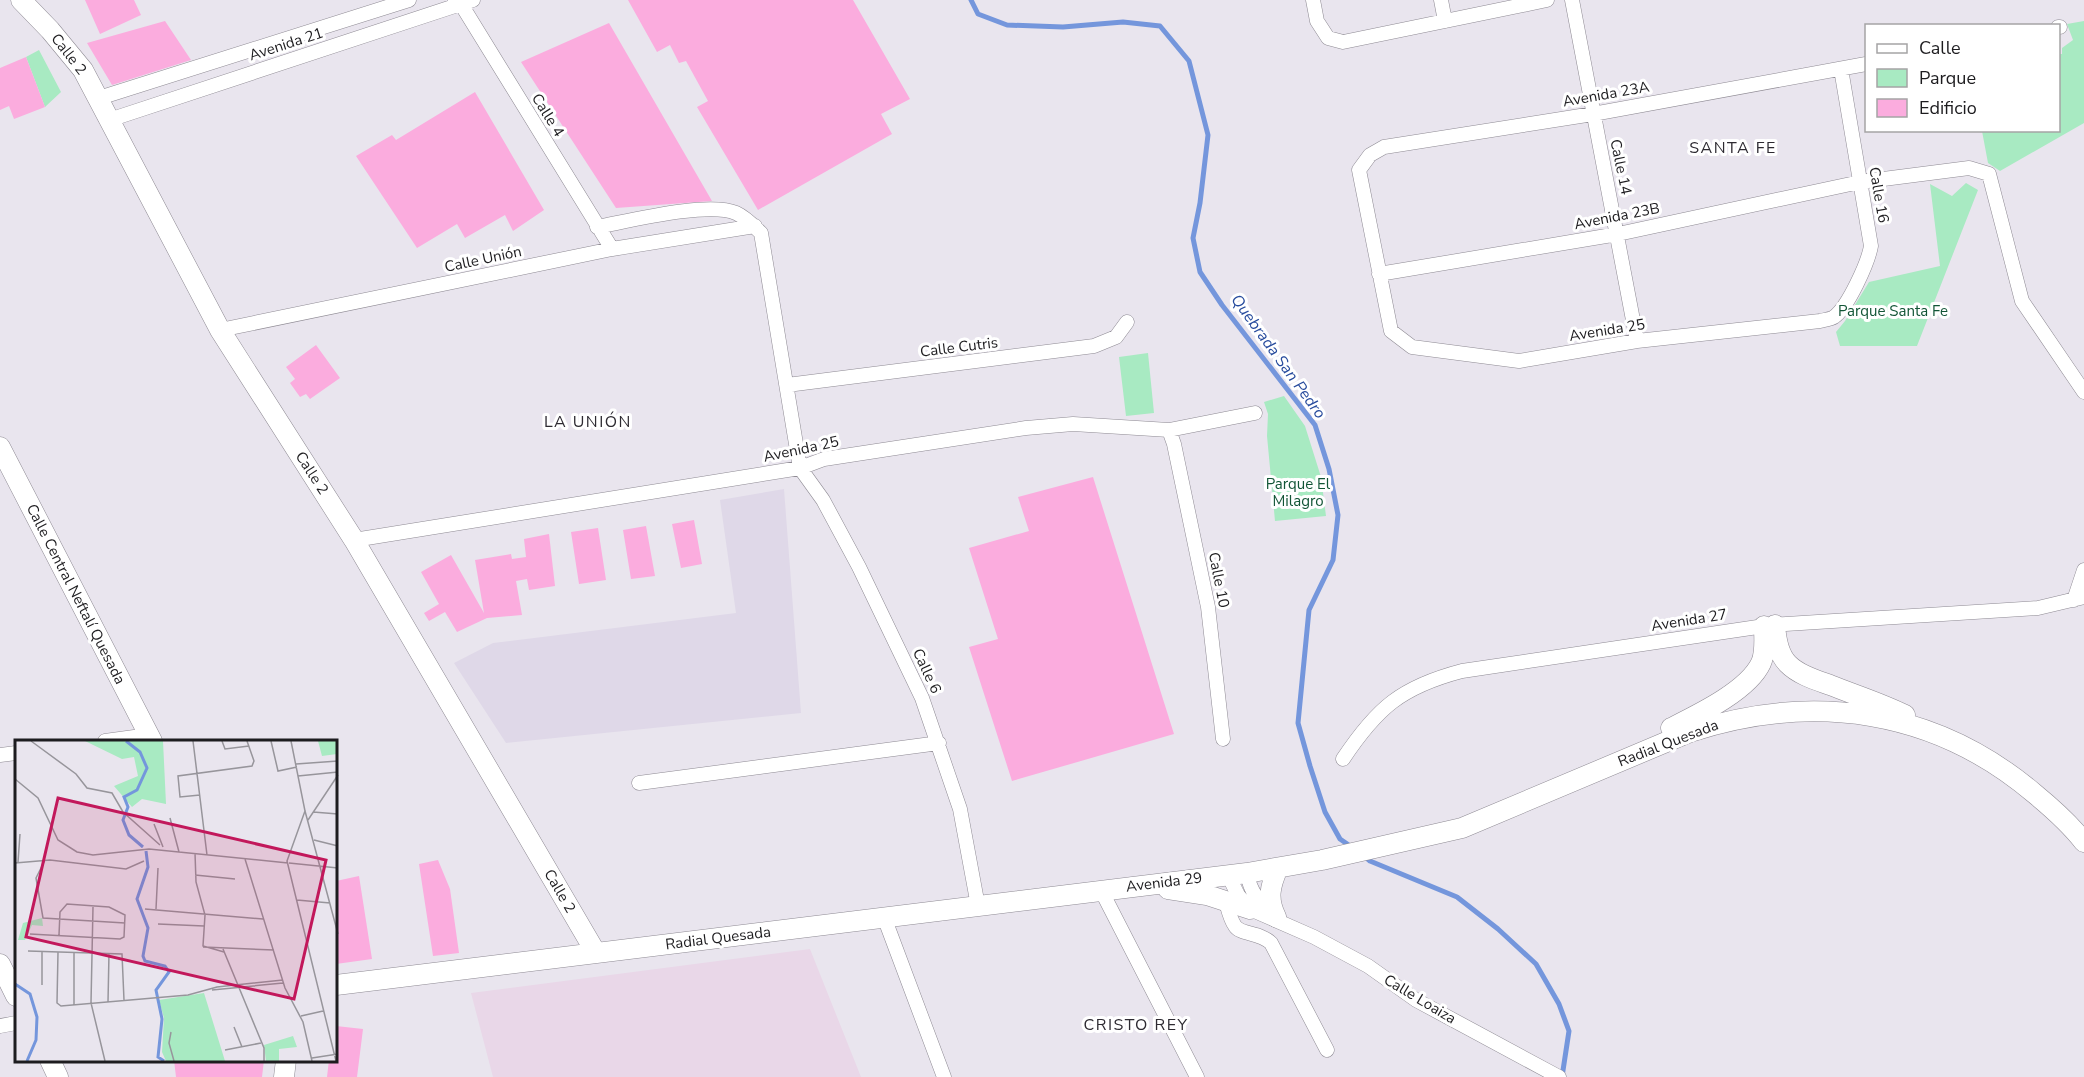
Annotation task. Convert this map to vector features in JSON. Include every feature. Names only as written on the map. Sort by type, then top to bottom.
[{"type":"main road","name":"Calle 2","points":[[21,0],[50,30],[83,70],[220,330],[354,540],[596,953]]},
{"type":"main road","name":"Calle Central Neftalí Quesada","points":[[0,447],[151,738]]},
{"type":"main road","points":[[1769,625],[1781,655],[1789,665],[1806,676],[1890,708],[1953,740]]},
{"type":"main road","points":[[1628,757],[1666,731],[1710,708],[1749,677],[1761,663],[1769,625]]},
{"type":"main road","name":"Radial Quesada","points":[[1238,874],[1322,860],[1462,828],[1690,732],[1726,720],[1785,712],[1848,712],[1886,719],[1953,740],[2011,774],[2053,810],[2084,842]]},
{"type":"main road","points":[[1278,868],[1270,887],[1272,908],[1279,920]]},
{"type":"main road","name":"Avenida 29","points":[[1101,890],[1238,874]]},
{"type":"main road","name":"Calle Loaiza","points":[[1135,885],[1207,895],[1250,909]]},
{"type":"main road","name":"Radial Quesada","points":[[338,985],[1101,890]]},
{"type":"main road","points":[[0,964],[15,994]]},
{"type":"main road","points":[[51,1062],[58,1077]]},
{"type":"main road","points":[[284,1077],[286,1062]]},
{"type":"street","name":"Avenida 21","points":[[99,98],[409,0]]},
{"type":"street","points":[[1313,0],[1317,21],[1328,38],[1343,42],[1547,0]]},
{"type":"street","points":[[1441,0],[1445,21]]},
{"type":"street","name":"Calle 14","points":[[1572,0],[1618,234],[1636,340]]},
{"type":"street","name":"Avenida 21","points":[[109,120],[462,1]]},
{"type":"street","name":"Calle 4","points":[[462,1],[612,249]]},
{"type":"street","name":"Avenida 23A","points":[[1379,274],[1359,170],[1370,155],[1384,147],[1593,114],[1865,64]]},
{"type":"street","name":"Calle 16","points":[[1834,318],[1846,303],[1868,259],[1871,246],[1841,69]]},
{"type":"street","points":[[1860,182],[1969,168],[1989,174],[2022,301],[2084,392]]},
{"type":"street","name":"Avenida 23B","points":[[1379,274],[1618,234],[1860,182]]},
{"type":"street","points":[[597,227],[688,211],[720,209],[736,213],[761,233],[764,240],[800,468]]},
{"type":"street","name":"Calle Unión","points":[[220,330],[612,249],[755,226]]},
{"type":"street","name":"Avenida 25","points":[[1379,274],[1391,331],[1412,347],[1518,361],[1636,340],[1834,318]]},
{"type":"street","name":"Calle Cutris","points":[[787,385],[1094,346],[1116,337],[1127,322]]},
{"type":"street","name":"Avenida 25","points":[[354,540],[800,468],[824,459],[1026,428],[1073,424],[1168,430],[1255,413]]},
{"type":"street","name":"Calle 10","points":[[1168,430],[1174,444],[1208,607],[1223,739]]},
{"type":"street","name":"Calle 6","points":[[800,468],[823,500],[859,567],[922,698],[960,809],[978,906]]},
{"type":"street","points":[[2079,598],[2084,570]]},
{"type":"street","name":"Avenida 27","points":[[1342,759],[1374,717],[1391,700],[1433,679],[1462,671],[1769,625],[2038,608],[2079,598]]},
{"type":"street","points":[[120,740],[151,738]]},
{"type":"street","points":[[639,783],[939,743]]},
{"type":"street","points":[[0,755],[15,753]]},
{"type":"street","points":[[1238,874],[1238,895],[1250,909]]},
{"type":"street","name":"Calle Loaiza","points":[[1238,874],[1256,898],[1279,920]]},
{"type":"street","points":[[1101,890],[1197,1077]]},
{"type":"street","points":[[1226,902],[1233,925],[1238,930],[1257,934],[1271,944],[1327,1050]]},
{"type":"street","name":"Calle Loaiza","points":[[1250,909],[1279,920],[1368,966],[1416,1000],[1559,1077]]},
{"type":"street","points":[[884,917],[944,1077]]},
{"type":"street","points":[[0,1026],[15,1023]]},
{"type":"shaded area","points":[[784,489],[801,713],[506,743],[454,663],[493,643],[736,613],[720,500]]},
{"type":"shaded area","points":[[810,949],[861,1077],[493,1077],[471,993]]},
{"type":"green space","points":[[2084,21],[2084,123],[2000,171],[1988,163],[1982,132],[2060,132],[2060,54],[2062,54],[2062,48],[2073,40],[2067,24]]},
{"type":"green space","points":[[39,50],[61,92],[45,107],[26,57]]},
{"type":"green space","name":"Parque Santa Fe","points":[[1966,183],[1978,190],[1917,346],[1840,346],[1836,332],[1869,282],[1940,266],[1930,184],[1952,196]]},
{"type":"green space","points":[[1148,353],[1154,413],[1126,416],[1119,357]]},
{"type":"green space","name":"Parque El Milagro","points":[[1284,396],[1305,426],[1321,477],[1326,516],[1275,521],[1267,436],[1268,414],[1264,402]]},
{"type":"building","points":[[85,0],[134,0],[141,15],[100,34]]},
{"type":"building","points":[[628,0],[853,0],[910,99],[881,114],[892,134],[758,210],[697,107],[708,101],[686,61],[679,63],[670,45],[657,52]]},
{"type":"building","points":[[165,21],[191,60],[112,85],[87,43]]},
{"type":"building","points":[[609,23],[712,201],[616,208],[521,62]]},
{"type":"building","points":[[26,57],[45,107],[14,119],[9,106],[0,110],[0,68]]},
{"type":"building","points":[[475,92],[544,210],[513,231],[505,215],[465,238],[457,224],[417,248],[356,156],[392,135],[396,140]]},
{"type":"building","points":[[316,345],[340,378],[310,399],[306,394],[300,397],[290,383],[295,379],[286,367]]},
{"type":"building","points":[[1093,477],[1174,734],[1012,781],[969,647],[998,639],[969,548],[1029,531],[1018,497]]},
{"type":"building","points":[[694,520],[702,564],[681,568],[672,524]]},
{"type":"building","points":[[646,526],[655,576],[631,579],[623,530]]},
{"type":"building","points":[[598,528],[606,580],[579,584],[571,532]]},
{"type":"building","points":[[549,534],[555,586],[529,590],[527,579],[516,581],[522,615],[487,618],[457,632],[445,612],[429,621],[424,613],[439,604],[421,572],[451,555],[484,613],[475,560],[511,554],[512,559],[526,557],[524,539]]},
{"type":"building","points":[[438,860],[450,889],[459,953],[433,956],[419,864]]},
{"type":"building","points":[[359,876],[372,959],[338,964],[338,881]]},
{"type":"building","points":[[338,1026],[363,1029],[357,1077],[327,1077],[329,1062],[338,1062]]},
{"type":"building","points":[[174,1062],[264,1062],[262,1077],[176,1077]]},
{"type":"waterway","name":"Quebrada San Pedro","points":[[971,0],[978,14],[1007,25],[1063,27],[1123,22],[1160,26],[1189,61],[1208,135],[1200,203],[1193,238],[1200,272],[1222,305],[1315,425],[1329,469],[1338,515],[1333,560],[1309,610],[1298,723],[1325,812],[1340,839],[1353,848]]},
{"type":"waterway","name":"Quebrada San Pedro","points":[[1363,855],[1370,861],[1457,897],[1498,929],[1536,964],[1559,1004],[1569,1031],[1562,1077]]},
{"type":"district","name":"SANTA FE","points":[[1733,147]]},
{"type":"district","name":"LA UNIÓN","points":[[588,421]]},
{"type":"district","name":"CRISTO REY","points":[[1136,1024]]}]
